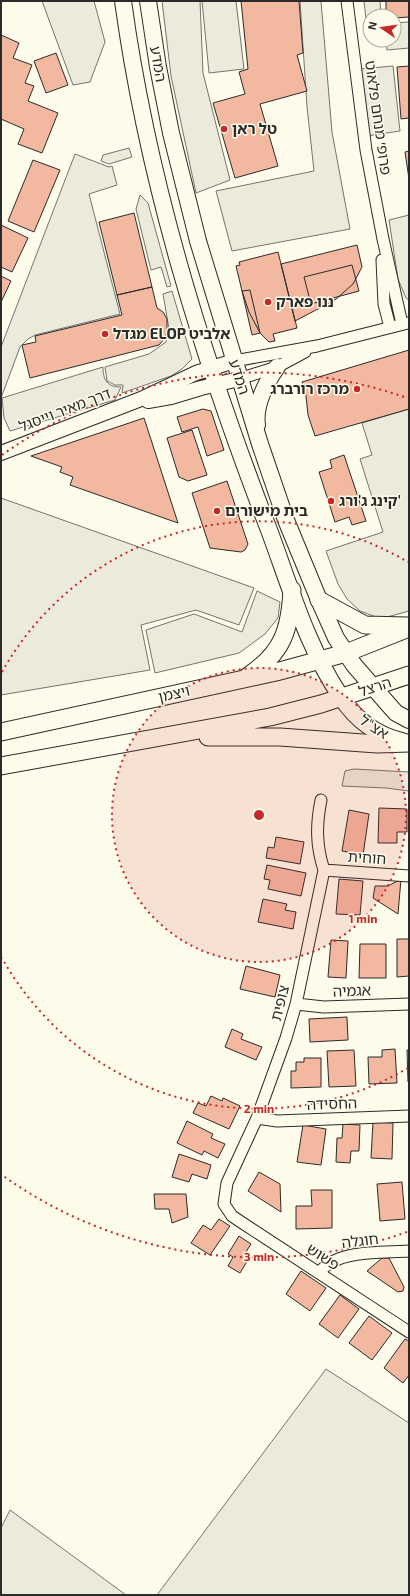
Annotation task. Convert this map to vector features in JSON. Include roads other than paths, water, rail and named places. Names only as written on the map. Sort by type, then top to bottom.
[{"type":"main road","name":"המדע","points":[[123,1],[136,85],[156,175],[186,290],[210,368],[240,453],[319,661]]},
{"type":"main road","name":"המדע","points":[[148,1],[159,73],[179,168],[208,277],[260,444],[286,520],[336,638],[373,687]]},
{"type":"main road","points":[[260,444],[256,422],[258,410],[264,388],[277,367]]},
{"type":"main road","points":[[243,679],[268,660],[283,640],[291,613],[292,590]]},
{"type":"main road","points":[[319,600],[365,625],[409,627]]},
{"type":"main road","points":[[346,653],[409,627]]},
{"type":"main road","name":"ויצמן","points":[[1,732],[243,679],[346,653]]},
{"type":"main road","name":"אצ\"ל","points":[[319,661],[342,698],[354,713],[374,730],[384,736],[409,743]]},
{"type":"main road","name":"הרצל","points":[[342,698],[409,675]]},
{"type":"main road","name":"אצ\"ל","points":[[373,687],[396,713],[409,720]]},
{"type":"main road","points":[[1,766],[270,717],[342,698]]},
{"type":"main road","points":[[156,737],[280,737],[377,744],[409,743]]},
{"type":"street","name":"פרופ׳ מנחם פלאוט","points":[[347,1],[366,150],[383,239],[405,324]]},
{"type":"street","name":"פרופ׳ מנחם פלאוט","points":[[383,239],[384,304],[390,327]]},
{"type":"street","points":[[234,361],[317,346],[405,324]]},
{"type":"street","points":[[239,379],[277,367],[317,346]]},
{"type":"street","name":"דרך מאיר וייסגל","points":[[1,453],[141,399],[210,368],[234,361]]},
{"type":"street","name":"דרך מאיר וייסגל","points":[[141,399],[149,401],[171,397],[239,379]]},
{"type":"street","name":"צופית","points":[[224,1204],[227,1183],[257,1118],[286,1038],[296,1004],[324,870],[319,857],[316,833],[321,800]]},
{"type":"street","name":"חוחית","points":[[324,870],[409,876]]},
{"type":"street","name":"אגמיה","points":[[296,1004],[324,1007],[409,1004]]},
{"type":"street","name":"החסידה","points":[[257,1118],[277,1121],[409,1116]]},
{"type":"street","name":"פשוש","points":[[224,1204],[232,1216],[409,1332]]},
{"type":"street","name":"חוגלה","points":[[319,1273],[327,1264],[335,1259],[347,1256],[409,1251]]},
{"type":"place","name":"טל ראן","points":[[224,129]]},
{"type":"place","name":"ננו פארק","points":[[268,302]]},
{"type":"place","name":"מגדל ELOP אלביט","points":[[105,334]]},
{"type":"place","name":"מרכז רורברג","points":[[357,389]]},
{"type":"place","name":"קינג ג'ורג'","points":[[331,501]]},
{"type":"place","name":"בית מישורים","points":[[217,511]]}]
